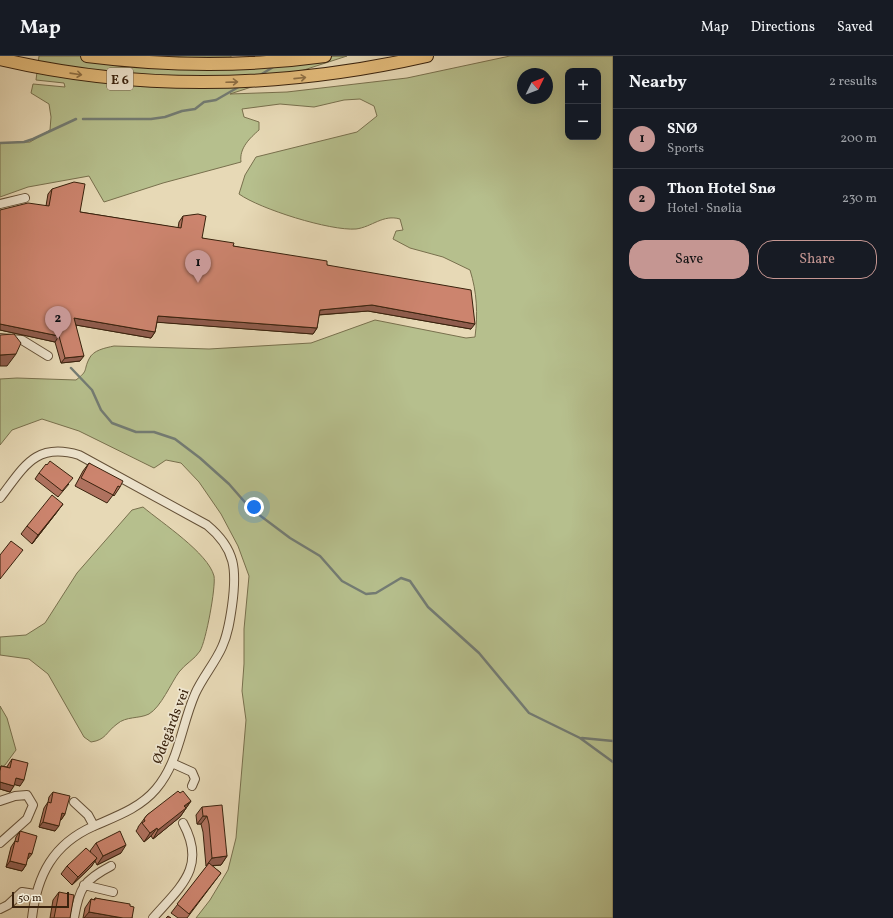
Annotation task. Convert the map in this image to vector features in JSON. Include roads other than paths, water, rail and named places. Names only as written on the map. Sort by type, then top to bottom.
[{"type":"highway","name":"E 6","points":[[87,56],[147,62],[217,64],[324,56]]},
{"type":"highway","name":"E 6","points":[[0,59],[38,67],[90,75],[148,81],[203,83],[256,81],[322,75],[427,56]]},
{"type":"street","points":[[0,204],[25,198]]},
{"type":"street","points":[[0,338],[22,340],[48,356]]},
{"type":"street","name":"Ødegårds vei","points":[[0,498],[27,465],[39,455],[53,451],[70,452],[84,458],[199,520],[213,530],[223,541],[232,557],[235,575],[229,626],[222,647],[196,693],[172,763],[163,780],[147,798],[129,810],[76,836],[54,855],[43,872],[35,894],[32,918]]},
{"type":"street","points":[[172,763],[192,772],[195,779],[192,786]]},
{"type":"street","points":[[0,801],[22,794],[27,795],[32,804],[27,819],[0,843]]},
{"type":"street","points":[[74,802],[88,815],[94,826]]},
{"type":"street","points":[[153,918],[188,876],[192,867],[190,837],[183,823]]},
{"type":"street","points":[[74,918],[78,897],[84,885],[95,874],[111,866]]},
{"type":"street","points":[[84,885],[113,892]]},
{"type":"street","points":[[0,909],[8,905],[22,892],[35,894]]},
{"type":"waterway","points":[[260,75],[275,66]]},
{"type":"waterway","points":[[83,119],[151,119],[165,117],[182,111],[195,109],[204,102],[216,100],[242,85]]},
{"type":"waterway","points":[[0,143],[24,142],[76,119]]},
{"type":"waterway","points":[[71,368],[92,390],[101,410],[112,423],[136,432],[154,432],[175,439],[200,458],[229,484],[250,508],[290,538],[320,556],[342,581],[366,594],[376,593],[401,578],[410,581],[428,607],[479,653],[529,713],[580,738],[613,762]]},
{"type":"waterway","points":[[582,738],[613,741]]},
{"type":"place","name":"SNØ","points":[[198,283]]},
{"type":"place","name":"Thon Hotel Snø","points":[[58,339]]}]
